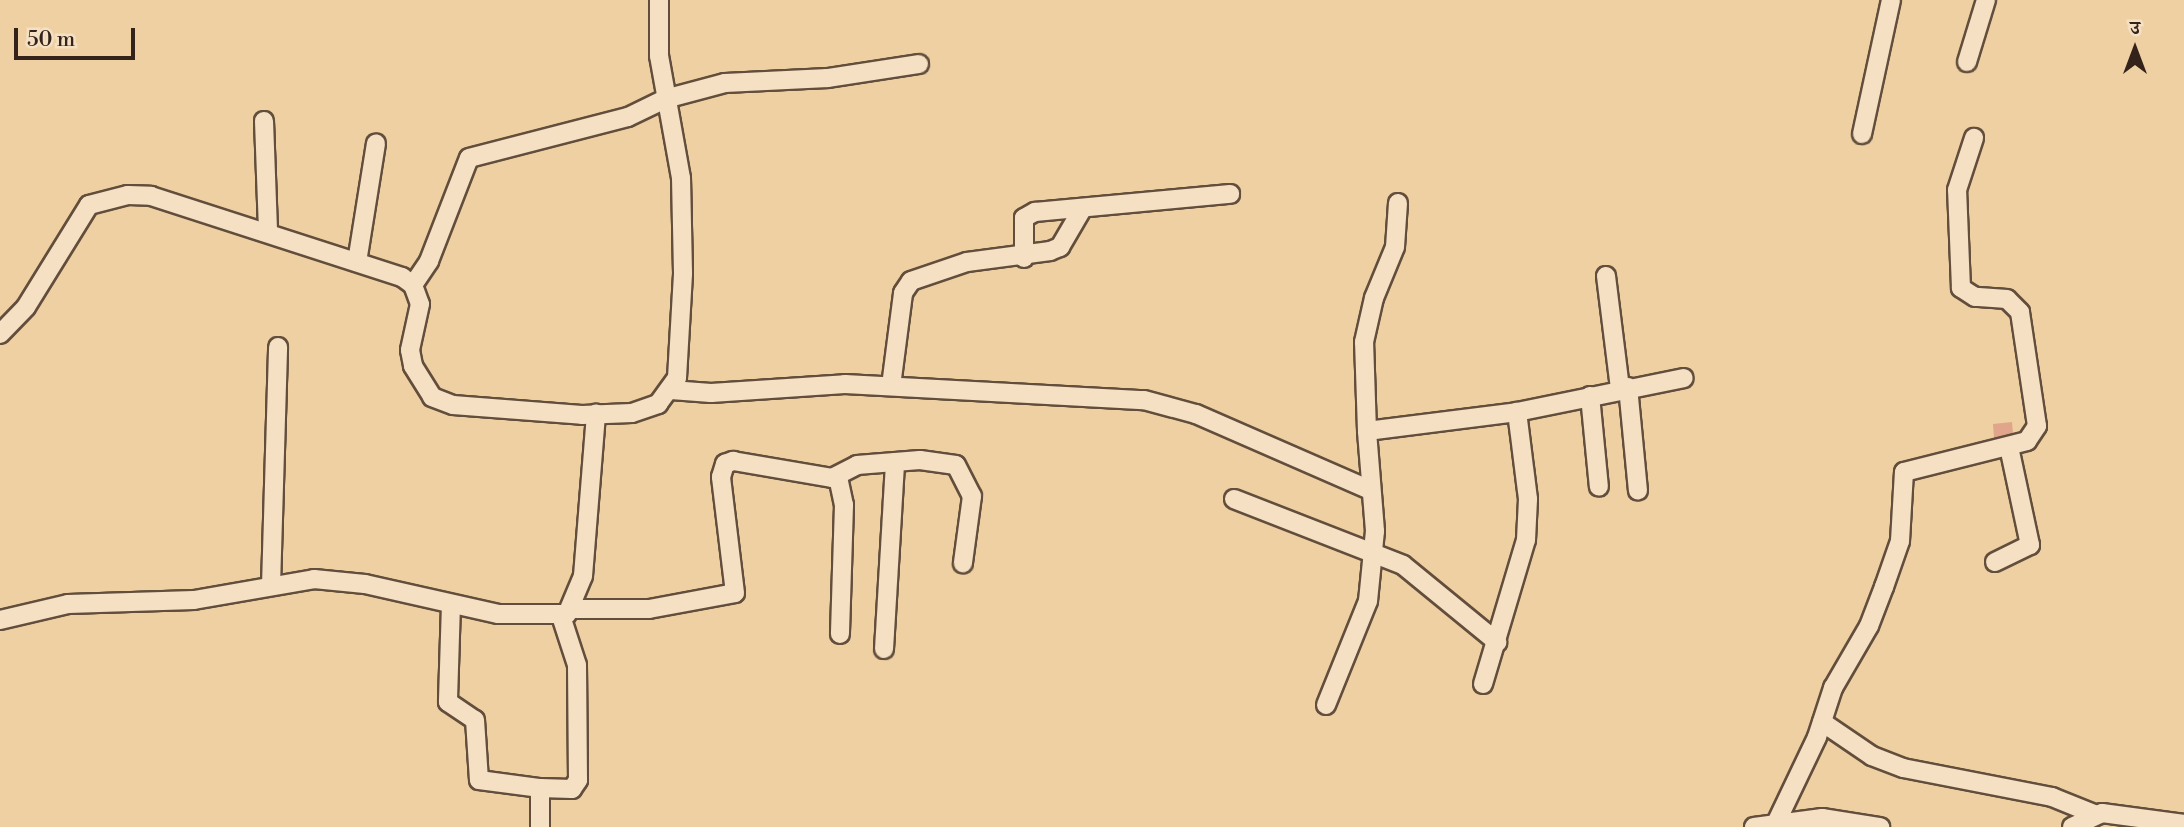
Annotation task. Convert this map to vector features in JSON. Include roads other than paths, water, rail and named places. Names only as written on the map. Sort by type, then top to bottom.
[{"type":"street","points":[[0,334],[26,307],[89,205],[128,195],[151,196],[357,262],[413,285],[421,304],[410,350],[413,366],[432,397],[466,407],[594,427],[658,404],[671,390],[677,378],[683,204],[665,99],[659,0]]},
{"type":"street","points":[[1862,134],[1891,0]]},
{"type":"street","points":[[1967,62],[1986,0]]},
{"type":"street","points":[[413,285],[429,261],[469,158],[628,117],[665,99],[724,83],[828,78],[919,64]]},
{"type":"street","points":[[264,121],[268,232]]},
{"type":"street","points":[[1777,821],[1822,722],[1833,688],[1869,626],[1900,541],[1904,472],[2027,441],[2037,426],[2030,361],[2014,303],[1975,297],[1961,288],[1957,190],[1974,138]]},
{"type":"street","points":[[357,262],[376,144]]},
{"type":"street","points":[[1024,258],[1028,214],[1081,211],[1230,194]]},
{"type":"street","points":[[1326,705],[1366,609],[1374,551],[1364,342],[1374,298],[1395,247],[1398,203]]},
{"type":"street","points":[[891,386],[903,293],[911,281],[967,262],[1024,258],[1060,247],[1081,211]]},
{"type":"street","points":[[1606,276],[1638,491]]},
{"type":"street","points":[[271,586],[278,347]]},
{"type":"street","points":[[1367,431],[1517,412],[1624,388],[1685,378]]},
{"type":"street","points":[[671,390],[891,386],[1104,395],[1173,407],[1370,490]]},
{"type":"street","points":[[1590,396],[1599,487]]},
{"type":"street","points":[[1483,684],[1526,540],[1528,487],[1517,412]]},
{"type":"street","points":[[451,604],[448,702],[475,720],[479,780],[572,789],[578,780],[577,665],[566,612],[583,576],[594,427]]},
{"type":"street","points":[[1995,562],[2030,545],[2009,447]]},
{"type":"street","points":[[0,620],[68,604],[194,600],[330,579],[498,614],[649,609],[735,593],[721,477],[724,464],[838,477],[857,465],[943,461],[963,472],[972,496],[963,563]]},
{"type":"street","points":[[884,649],[895,462]]},
{"type":"street","points":[[838,477],[844,505],[840,634]]},
{"type":"street","points":[[1234,499],[1299,528],[1374,551],[1403,565],[1497,642]]},
{"type":"street","points":[[1822,722],[1872,756],[1903,768],[2052,797],[2094,814],[2184,824]]},
{"type":"street","points":[[540,788],[540,827]]},
{"type":"street","points":[[2073,827],[2094,814]]},
{"type":"street","points":[[1754,827],[1777,821],[1822,818],[1880,827]]}]
